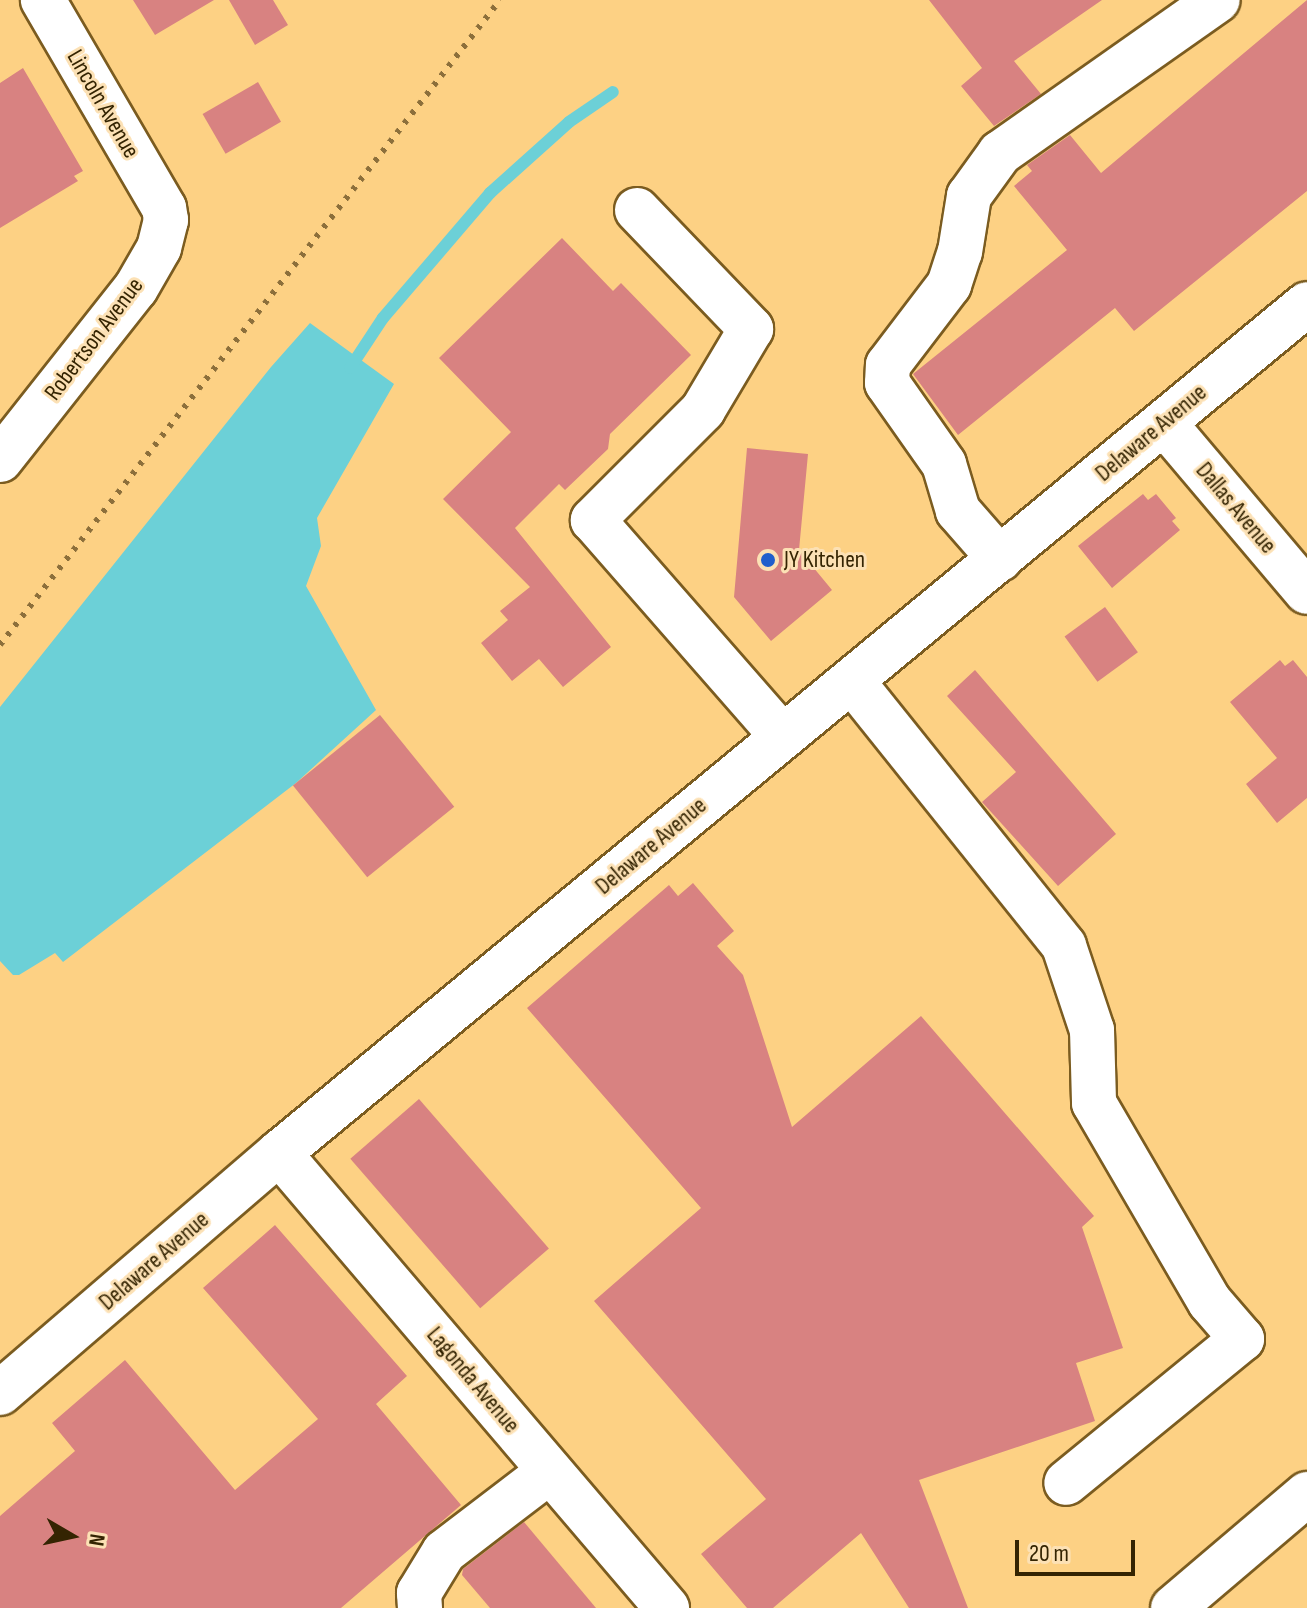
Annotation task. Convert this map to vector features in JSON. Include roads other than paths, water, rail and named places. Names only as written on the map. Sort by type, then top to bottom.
[{"type":"street","name":"Lincoln Avenue","points":[[43,0],[164,208]]},
{"type":"street","points":[[1000,559],[958,511],[944,464],[887,383],[888,365],[949,285],[960,252],[969,196],[1000,153],[1218,0]]},
{"type":"street","name":"Robertson Avenue","points":[[0,460],[136,288],[159,248],[166,220],[164,208]]},
{"type":"street","points":[[637,210],[751,329],[703,410],[593,520],[783,737]]},
{"type":"street","name":"Delaware Avenue","points":[[0,1393],[279,1153],[1307,304]]},
{"type":"street","name":"Dallas Avenue","points":[[1164,423],[1307,592]]},
{"type":"street","points":[[852,681],[1064,946],[1092,1030],[1094,1103],[1210,1302],[1242,1339],[1066,1483]]},
{"type":"street","name":"Lagonda Avenue","points":[[279,1153],[667,1608]]},
{"type":"street","points":[[420,1608],[419,1593],[444,1552],[550,1471]]},
{"type":"street","points":[[1173,1608],[1307,1494]]},
{"type":"water","points":[[310,323],[394,384],[317,518],[321,546],[306,586],[376,710],[296,783],[63,962],[55,953],[19,975],[13,975],[0,961],[0,707],[271,367]]},
{"type":"waterway","points":[[350,368],[383,318],[490,193],[569,122],[613,92]]},
{"type":"railway","points":[[0,645],[500,0]]},
{"type":"place","name":"JY Kitchen","points":[[768,560]]}]
